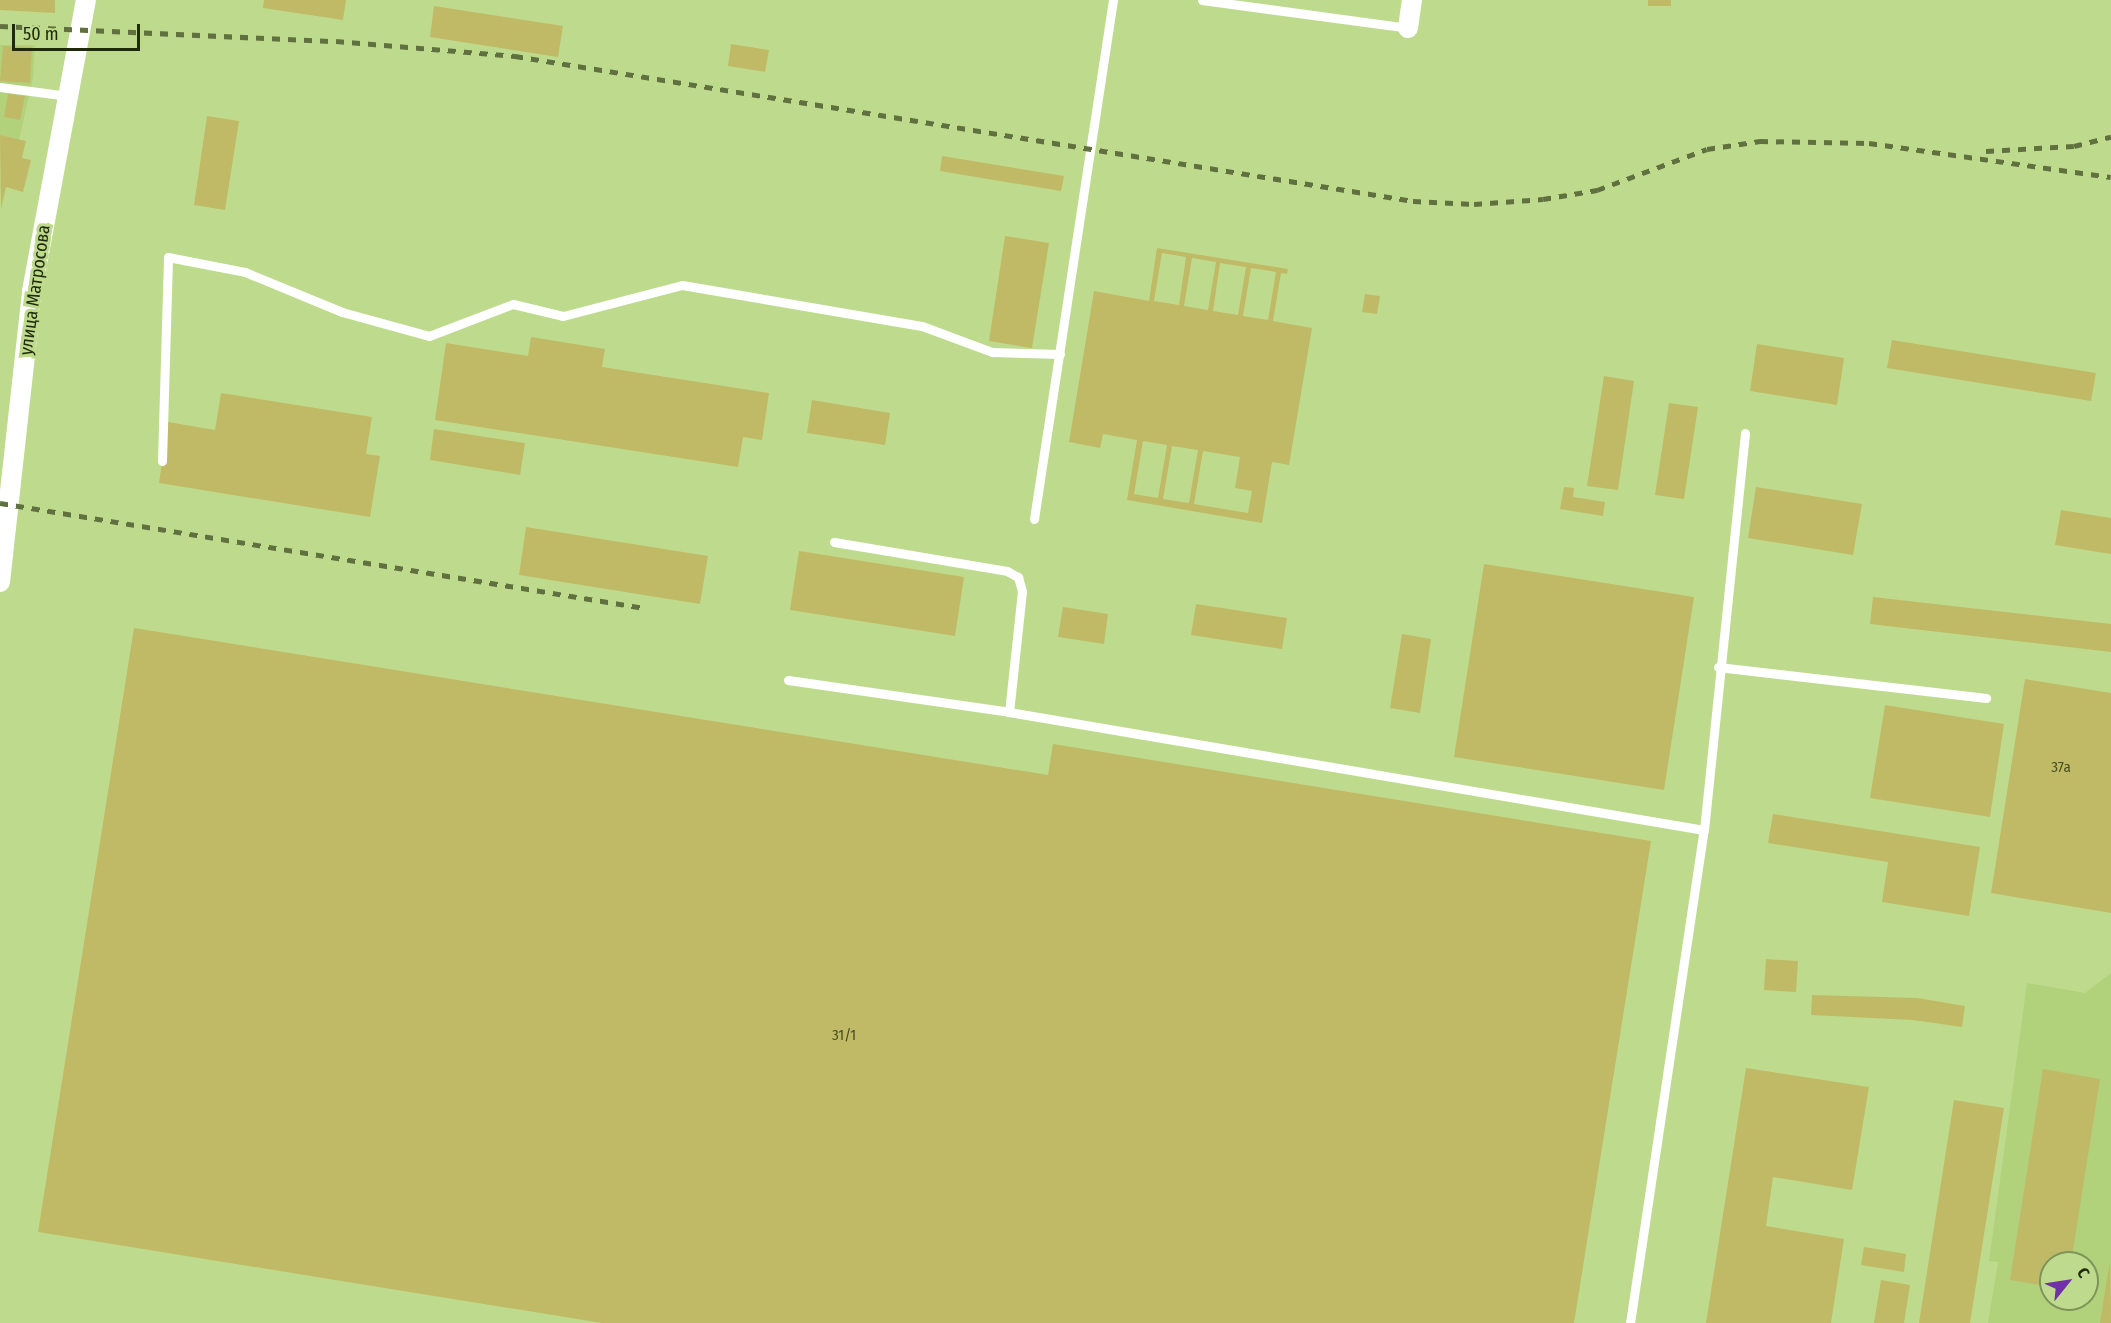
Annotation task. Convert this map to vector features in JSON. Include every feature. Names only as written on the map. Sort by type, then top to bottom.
[{"type":"street","name":"улица Матросова","points":[[0,582],[32,291],[86,0]]},
{"type":"street","points":[[1408,28],[1412,0]]},
{"type":"lane","points":[[1034,519],[1113,0]]},
{"type":"lane","points":[[1202,0],[1408,28]]},
{"type":"lane","points":[[0,87],[68,96]]},
{"type":"lane","points":[[162,461],[168,257],[245,272],[342,312],[429,336],[513,304],[563,316],[682,285],[922,326],[992,352],[1060,354]]},
{"type":"lane","points":[[1630,1323],[1704,830],[1718,667],[1744,434]]},
{"type":"lane","points":[[834,542],[1007,571],[1018,576],[1022,591],[1009,712]]},
{"type":"lane","points":[[1718,667],[1986,698]]},
{"type":"lane","points":[[788,680],[1009,712],[1704,830]]},
{"type":"shaded area","points":[[0,45],[35,45],[33,78],[19,140],[0,135]]},
{"type":"shaded area","points":[[2111,973],[2111,1323],[1988,1323],[1998,1262],[1989,1261],[2027,983],[2085,993]]},
{"type":"building","points":[[0,0],[55,0],[55,13],[0,10]]},
{"type":"building","points":[[264,0],[346,0],[343,20],[263,8]]},
{"type":"building","points":[[1648,0],[1671,0],[1671,6],[1648,6]]},
{"type":"building","points":[[434,6],[563,26],[558,57],[430,37]]},
{"type":"building","points":[[731,44],[769,50],[765,72],[728,66]]},
{"type":"building","points":[[3,46],[32,47],[30,83],[0,81]]},
{"type":"building","points":[[8,94],[25,96],[20,120],[4,117]]},
{"type":"building","points":[[207,116],[239,121],[225,210],[194,205]]},
{"type":"building","points":[[0,135],[26,141],[22,158],[31,160],[23,192],[6,187],[1,209]]},
{"type":"building","points":[[942,156],[1064,176],[1061,191],[940,171]]},
{"type":"building","points":[[1005,236],[1049,243],[1032,348],[989,341]]},
{"type":"building","points":[[1157,248],[1288,269],[1287,274],[1281,273],[1273,321],[1312,328],[1289,465],[1272,462],[1262,523],[1127,500],[1137,440],[1103,434],[1100,448],[1069,442],[1094,291],[1149,301]],"holes":[[[1162,253],[1186,257],[1179,305],[1154,301]],[[1192,258],[1216,262],[1208,310],[1184,306]],[[1220,263],[1246,267],[1238,315],[1213,311]],[[1251,268],[1276,272],[1268,320],[1243,316]],[[1143,441],[1167,445],[1158,498],[1134,494]],[[1172,446],[1198,450],[1189,503],[1163,499]],[[1203,451],[1240,457],[1235,488],[1252,491],[1248,513],[1194,504]]]},
{"type":"building","points":[[1365,294],[1380,296],[1377,314],[1362,312]]},
{"type":"building","points":[[531,337],[605,349],[602,367],[769,393],[762,440],[743,437],[738,467],[435,420],[446,343],[528,356]]},
{"type":"building","points":[[1892,340],[2096,373],[2091,401],[1887,368]]},
{"type":"building","points":[[1757,344],[1844,358],[1837,405],[1750,391]]},
{"type":"building","points":[[1604,376],[1634,381],[1618,490],[1587,486]]},
{"type":"building","points":[[221,393],[372,417],[366,454],[380,456],[370,517],[159,483],[168,422],[215,430]]},
{"type":"building","points":[[812,400],[890,413],[885,445],[807,433]]},
{"type":"building","points":[[1669,403],[1698,407],[1684,499],[1655,495]]},
{"type":"building","points":[[434,429],[525,443],[520,475],[430,460]]},
{"type":"building","points":[[1564,487],[1574,488],[1573,497],[1605,502],[1603,516],[1560,509]]},
{"type":"building","points":[[1756,487],[1862,504],[1853,555],[1748,538]]},
{"type":"building","points":[[2061,510],[2111,518],[2111,554],[2055,545]]},
{"type":"building","points":[[526,527],[708,556],[700,604],[519,575]]},
{"type":"building","points":[[799,551],[964,577],[955,636],[790,610]]},
{"type":"building","points":[[1484,564],[1694,597],[1664,790],[1454,757]]},
{"type":"building","points":[[1873,597],[2111,624],[2111,652],[1870,624]]},
{"type":"building","points":[[1196,604],[1287,618],[1282,649],[1191,635]]},
{"type":"building","points":[[1063,607],[1108,614],[1104,644],[1058,637]]},
{"type":"building","points":[[134,628],[1048,775],[1053,744],[1651,841],[1574,1323],[602,1323],[38,1232]]},
{"type":"building","points":[[1402,634],[1431,639],[1420,713],[1390,708]]},
{"type":"building","points":[[2025,679],[2111,693],[2111,913],[1991,893]]},
{"type":"building","points":[[1885,705],[2004,724],[1990,817],[1870,798]]},
{"type":"building","points":[[1773,814],[1980,847],[1969,916],[1882,902],[1888,862],[1768,843]]},
{"type":"building","points":[[1766,959],[1798,961],[1796,992],[1764,990]]},
{"type":"building","points":[[1812,995],[1917,998],[1965,1006],[1962,1027],[1913,1020],[1811,1015]]},
{"type":"building","points":[[1746,1068],[1869,1087],[1852,1190],[1773,1177],[1766,1226],[1844,1239],[1831,1323],[1706,1323]]},
{"type":"building","points":[[2043,1069],[2100,1079],[2073,1251],[2039,1251],[2039,1285],[2010,1280]]},
{"type":"building","points":[[1954,1100],[2004,1108],[1970,1323],[1919,1323]]},
{"type":"building","points":[[1864,1247],[1906,1254],[1904,1272],[1861,1265]]},
{"type":"building","points":[[2110,1261],[2111,1323],[2100,1323]]},
{"type":"building","points":[[1881,1280],[1910,1285],[1904,1323],[1874,1323]]},
{"type":"railway","points":[[0,26],[336,41],[515,56],[1413,201],[1474,204],[1543,199],[1597,190],[1707,149],[1760,141],[1869,143],[2111,177]]},
{"type":"railway","points":[[1986,151],[2074,146],[2111,137]]},
{"type":"railway","points":[[0,503],[644,608]]}]
